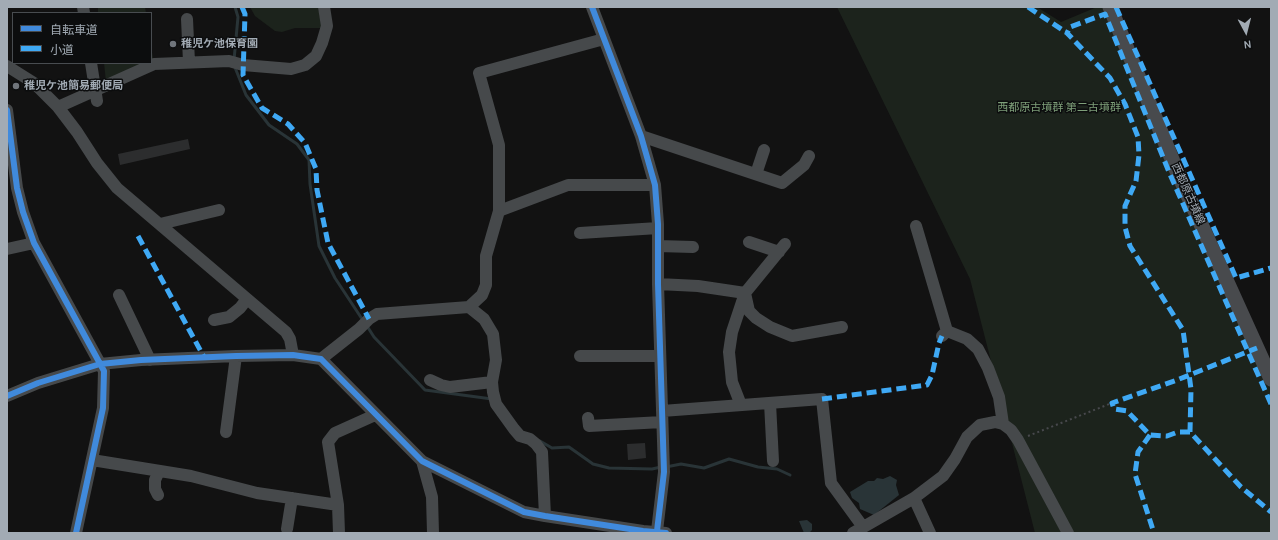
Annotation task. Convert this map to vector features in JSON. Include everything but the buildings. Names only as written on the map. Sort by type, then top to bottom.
[{"type":"main road","name":"西都原古墳線","points":[[1110,7],[1176,169],[1271,379]]},
{"type":"street","points":[[58,107],[96,95],[154,64],[234,62],[243,65],[291,69],[304,65],[316,56],[322,43],[326,26],[324,7]]},
{"type":"street","points":[[7,396],[38,383],[100,364],[236,356],[293,355],[320,359],[422,461],[524,512],[643,532],[662,532],[664,467],[658,284],[658,228],[655,185],[641,136],[592,7]]},
{"type":"street","points":[[187,19],[189,62]]},
{"type":"street","points":[[320,359],[377,314],[469,307],[482,295],[486,285],[486,256],[499,211],[499,145],[479,74],[604,39]]},
{"type":"street","points":[[91,64],[96,95]]},
{"type":"street","points":[[7,66],[34,83],[58,107],[77,132],[97,163],[117,188],[286,332],[290,339],[293,355]]},
{"type":"street","points":[[7,110],[18,188],[23,212],[34,243],[104,371],[103,408],[76,533]]},
{"type":"street","points":[[641,136],[782,183],[804,165],[809,156]]},
{"type":"street","points":[[756,174],[764,150]]},
{"type":"street","points":[[499,211],[568,186],[655,185]]},
{"type":"street","points":[[160,224],[219,210]]},
{"type":"street","points":[[916,226],[944,334],[967,339],[978,349],[988,368],[999,397],[1003,424]]},
{"type":"street","points":[[580,233],[658,228]]},
{"type":"street","points":[[741,405],[732,382],[729,352],[732,332],[746,293],[782,248],[748,242]]},
{"type":"street","points":[[7,249],[34,243]]},
{"type":"street","points":[[658,246],[693,247]]},
{"type":"street","points":[[658,284],[698,286],[746,293]]},
{"type":"street","points":[[746,293],[749,311],[756,318],[770,327],[792,336],[842,327]]},
{"type":"street","points":[[119,295],[150,360]]},
{"type":"street","points":[[214,320],[229,317],[240,308],[247,299]]},
{"type":"street","points":[[469,307],[484,320],[493,334],[496,360],[493,387],[496,404],[517,433],[520,436],[530,439],[542,452],[545,516]]},
{"type":"street","points":[[226,432],[236,356]]},
{"type":"street","points":[[580,356],[660,356]]},
{"type":"street","points":[[430,380],[450,387],[493,387]]},
{"type":"street","points":[[588,418],[589,426],[741,405],[822,399],[831,483],[858,530],[914,498],[942,476],[955,459],[967,437],[980,425],[995,422],[1003,424],[1011,430],[1018,440],[1068,533]]},
{"type":"street","points":[[770,403],[773,462]]},
{"type":"street","points":[[339,533],[338,505],[328,442],[334,433],[375,415]]},
{"type":"street","points":[[92,460],[191,476],[257,493],[338,505]]},
{"type":"street","points":[[422,461],[432,497],[433,533]]},
{"type":"street","points":[[158,495],[155,489],[155,480],[159,471]]},
{"type":"street","points":[[287,530],[292,498]]},
{"type":"street","points":[[914,498],[930,533]]},
{"type":"path","points":[[1018,440],[1112,403]]},
{"type":"green space","points":[[98,7],[145,7],[146,12],[98,12]]},
{"type":"green space","points":[[250,7],[318,7],[322,28],[295,28],[282,32],[275,31],[255,16]]},
{"type":"green space","name":"西都原古墳群 第二古墳群","points":[[837,7],[1037,7],[1061,22],[1097,7],[1110,7],[1271,379],[1271,533],[1035,533],[970,279]]},
{"type":"green space","points":[[152,52],[154,64],[106,82],[104,64],[152,64]]},
{"type":"shaded area","points":[[890,476],[897,480],[896,485],[899,495],[874,515],[860,509],[859,503],[852,498],[850,492],[868,481],[874,481],[877,478],[883,479]]},
{"type":"shaded area","points":[[807,520],[812,524],[812,530],[809,533],[804,533],[799,521]]},
{"type":"waterway","points":[[234,60],[238,17],[235,7]]},
{"type":"waterway","points":[[234,65],[246,95],[269,125],[297,144],[309,160],[310,184],[319,246],[335,278],[364,322]]},
{"type":"waterway","points":[[367,326],[374,337],[425,390],[492,399]]},
{"type":"waterway","points":[[540,441],[552,448],[569,447],[593,464],[609,468],[652,469],[661,467]]},
{"type":"waterway","points":[[666,467],[681,464],[704,468],[729,459],[758,467],[777,469],[790,475]]},
{"type":"marked path","points":[[242,7],[245,14],[243,75],[262,108],[288,124],[305,143],[316,169],[317,190],[328,243],[369,319]]},
{"type":"marked path","points":[[1028,7],[1067,33]]},
{"type":"marked path","points":[[1116,7],[1236,278],[1271,268]]},
{"type":"marked path","points":[[1271,404],[1169,172],[1105,14],[1070,27],[1067,33],[1110,78],[1125,104],[1138,137],[1139,155],[1136,181],[1125,206],[1125,227],[1130,246],[1183,330],[1191,389],[1190,432],[1241,487],[1271,512]]},
{"type":"marked path","points":[[138,236],[204,357]]},
{"type":"marked path","points":[[822,399],[927,385],[932,375],[942,336]]},
{"type":"marked path","points":[[1190,432],[1178,432],[1167,436],[1150,435],[1127,411],[1114,409],[1112,403],[1177,380],[1257,348]]},
{"type":"marked path","points":[[1150,435],[1138,452],[1135,474],[1154,533]]},
{"type":"cycle path","points":[[592,7],[641,136],[655,185],[658,224],[658,284],[664,472],[657,531]]},
{"type":"cycle path","points":[[7,110],[17,188],[23,212],[34,243],[104,371],[103,408],[76,533]]},
{"type":"cycle path","points":[[7,396],[38,383],[100,364],[141,360],[236,356],[293,355],[321,359],[422,461],[524,512],[643,531],[666,533]]},
{"type":"place","name":"稚児ケ池保育園","points":[[173,44]]},
{"type":"place","name":"稚児ケ池簡易郵便局","points":[[16,86]]}]
